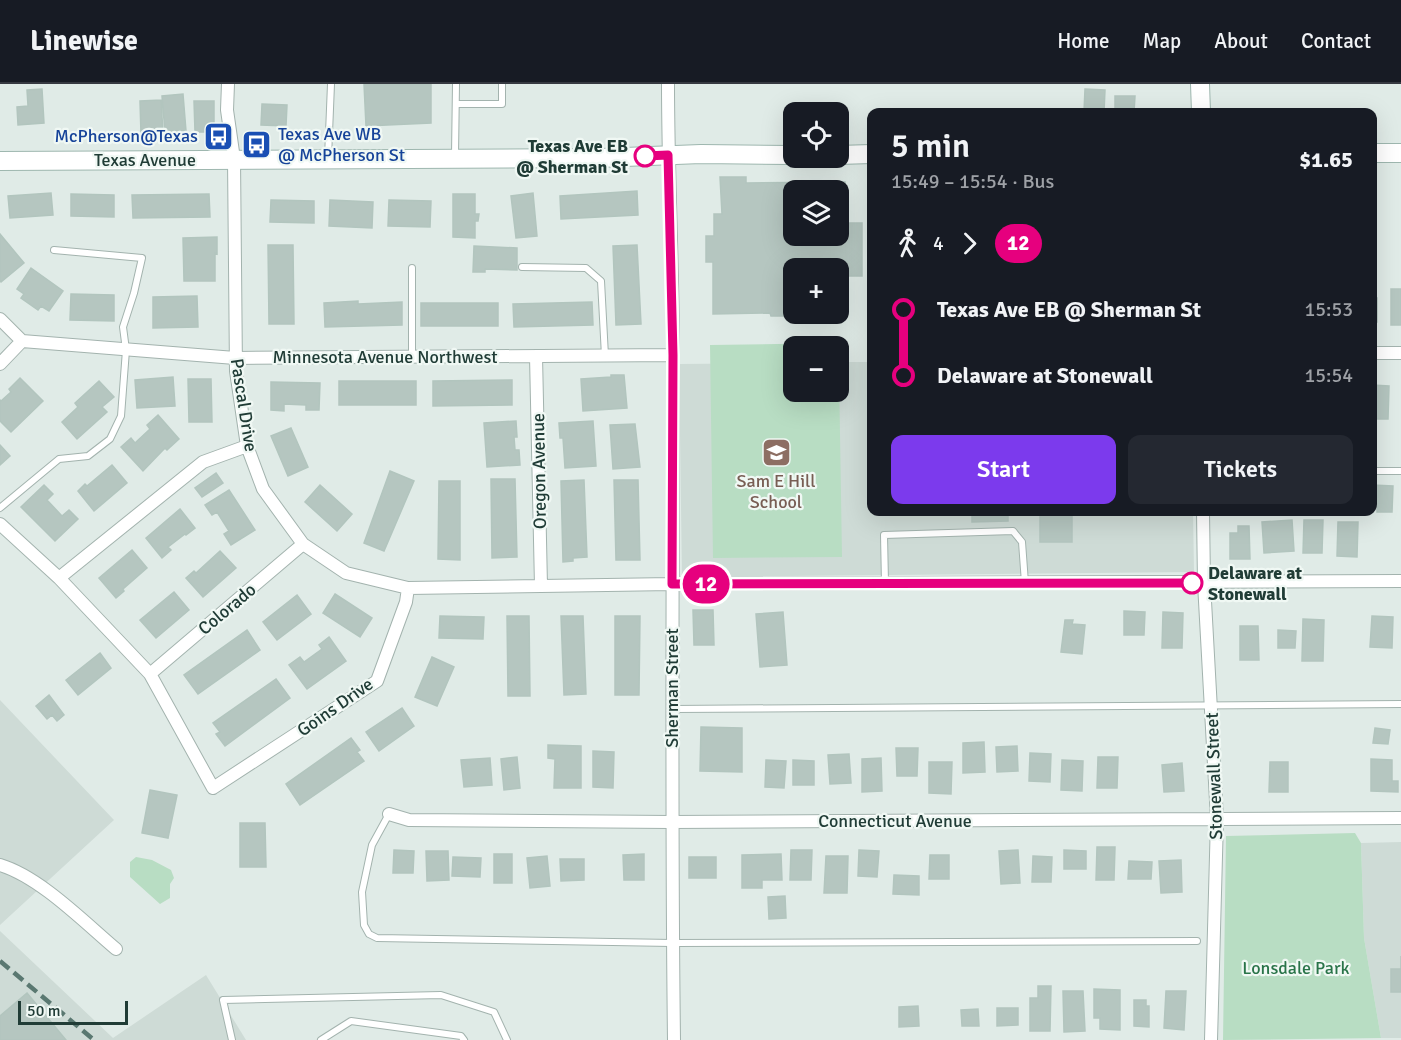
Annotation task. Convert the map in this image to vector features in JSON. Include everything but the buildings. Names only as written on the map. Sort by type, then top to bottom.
[{"type":"street","name":"Pascal Drive","points":[[228,84],[227,110],[234,159],[236,358],[247,446],[263,489],[303,544],[346,573],[408,588],[672,584],[1401,581]]},
{"type":"street","name":"Sherman Street","points":[[668,84],[673,355],[671,822],[674,1040]]},
{"type":"street","points":[[1200,84],[1201,108]]},
{"type":"street","points":[[1377,153],[1401,153]]},
{"type":"street","name":"Texas Avenue","points":[[0,161],[783,154]]},
{"type":"street","points":[[849,154],[867,154]]},
{"type":"street","points":[[0,319],[22,341],[0,364]]},
{"type":"street","name":"Minnesota Avenue Northwest","points":[[22,341],[236,358],[673,355]]},
{"type":"street","points":[[1377,353],[1401,353]]},
{"type":"street","name":"Oregon Avenue","points":[[536,356],[541,586]]},
{"type":"street","points":[[59,578],[203,462],[247,446]]},
{"type":"street","name":"Stonewall Street","points":[[1203,516],[1204,583],[1217,819],[1211,1040]]},
{"type":"street","points":[[0,524],[59,578],[150,674]]},
{"type":"street","name":"Colorado","points":[[150,674],[303,544]]},
{"type":"street","name":"Goins Drive","points":[[150,674],[213,788],[377,681],[406,602],[408,588]]},
{"type":"street","name":"Connecticut Avenue","points":[[389,814],[409,820],[671,822],[1401,818]]},
{"type":"street","points":[[0,866],[9,868],[39,885],[116,949]]},
{"type":"lane","points":[[328,159],[331,84]]},
{"type":"lane","points":[[455,158],[456,84]]},
{"type":"lane","points":[[456,104],[502,104],[502,84]]},
{"type":"lane","points":[[0,508],[59,459],[88,456],[110,439],[121,416],[126,350],[123,327],[142,258],[54,250]]},
{"type":"lane","points":[[522,267],[586,268],[600,281],[605,356]]},
{"type":"lane","points":[[412,268],[412,357]]},
{"type":"lane","points":[[1377,471],[1401,471]]},
{"type":"lane","points":[[885,584],[884,535],[1013,531],[1022,542],[1026,583]]},
{"type":"lane","points":[[671,709],[1401,704]]},
{"type":"lane","points":[[389,814],[372,845],[362,892],[364,925],[369,934],[377,938],[672,943],[1197,941]]},
{"type":"lane","points":[[232,1040],[223,1000],[441,995],[494,1012],[507,1040]]},
{"type":"lane","points":[[321,1040],[351,1021],[461,1036],[464,1040]]},
{"type":"shaded area","name":"Sam E Hill School","points":[[849,362],[867,362],[867,516],[1193,516],[1194,572],[682,577],[679,364],[783,363],[783,402],[849,402]]},
{"type":"shaded area","points":[[0,700],[114,820],[0,925]]},
{"type":"shaded area","points":[[1401,842],[1401,1038],[1381,1038],[1364,938],[1361,843]]},
{"type":"shaded area","points":[[0,931],[113,1038],[206,975],[246,1040],[0,1040]]},
{"type":"green space","points":[[783,344],[783,402],[839,402],[842,557],[713,558],[710,345]]},
{"type":"green space","name":"Lonsdale Park","points":[[1355,833],[1361,843],[1364,938],[1381,1038],[1223,1040],[1226,836]]},
{"type":"green space","points":[[136,857],[152,860],[171,870],[174,878],[170,884],[170,898],[160,904],[130,877],[130,862]]},
{"type":"railway","points":[[0,961],[94,1040]]},
{"type":"bus line","name":"12","points":[[645,156],[668,155],[673,355],[672,584],[1192,583]]},
{"type":"place","name":"McPherson@Texas","points":[[219,136]]},
{"type":"place","name":"Texas Ave WB @ McPherson St","points":[[257,144]]},
{"type":"place","name":"Texas Ave EB @ Sherman St","points":[[645,156]]},
{"type":"place","name":"Sam E Hill School","points":[[776,452]]},
{"type":"place","name":"Delaware at Stonewall","points":[[1192,583]]}]
